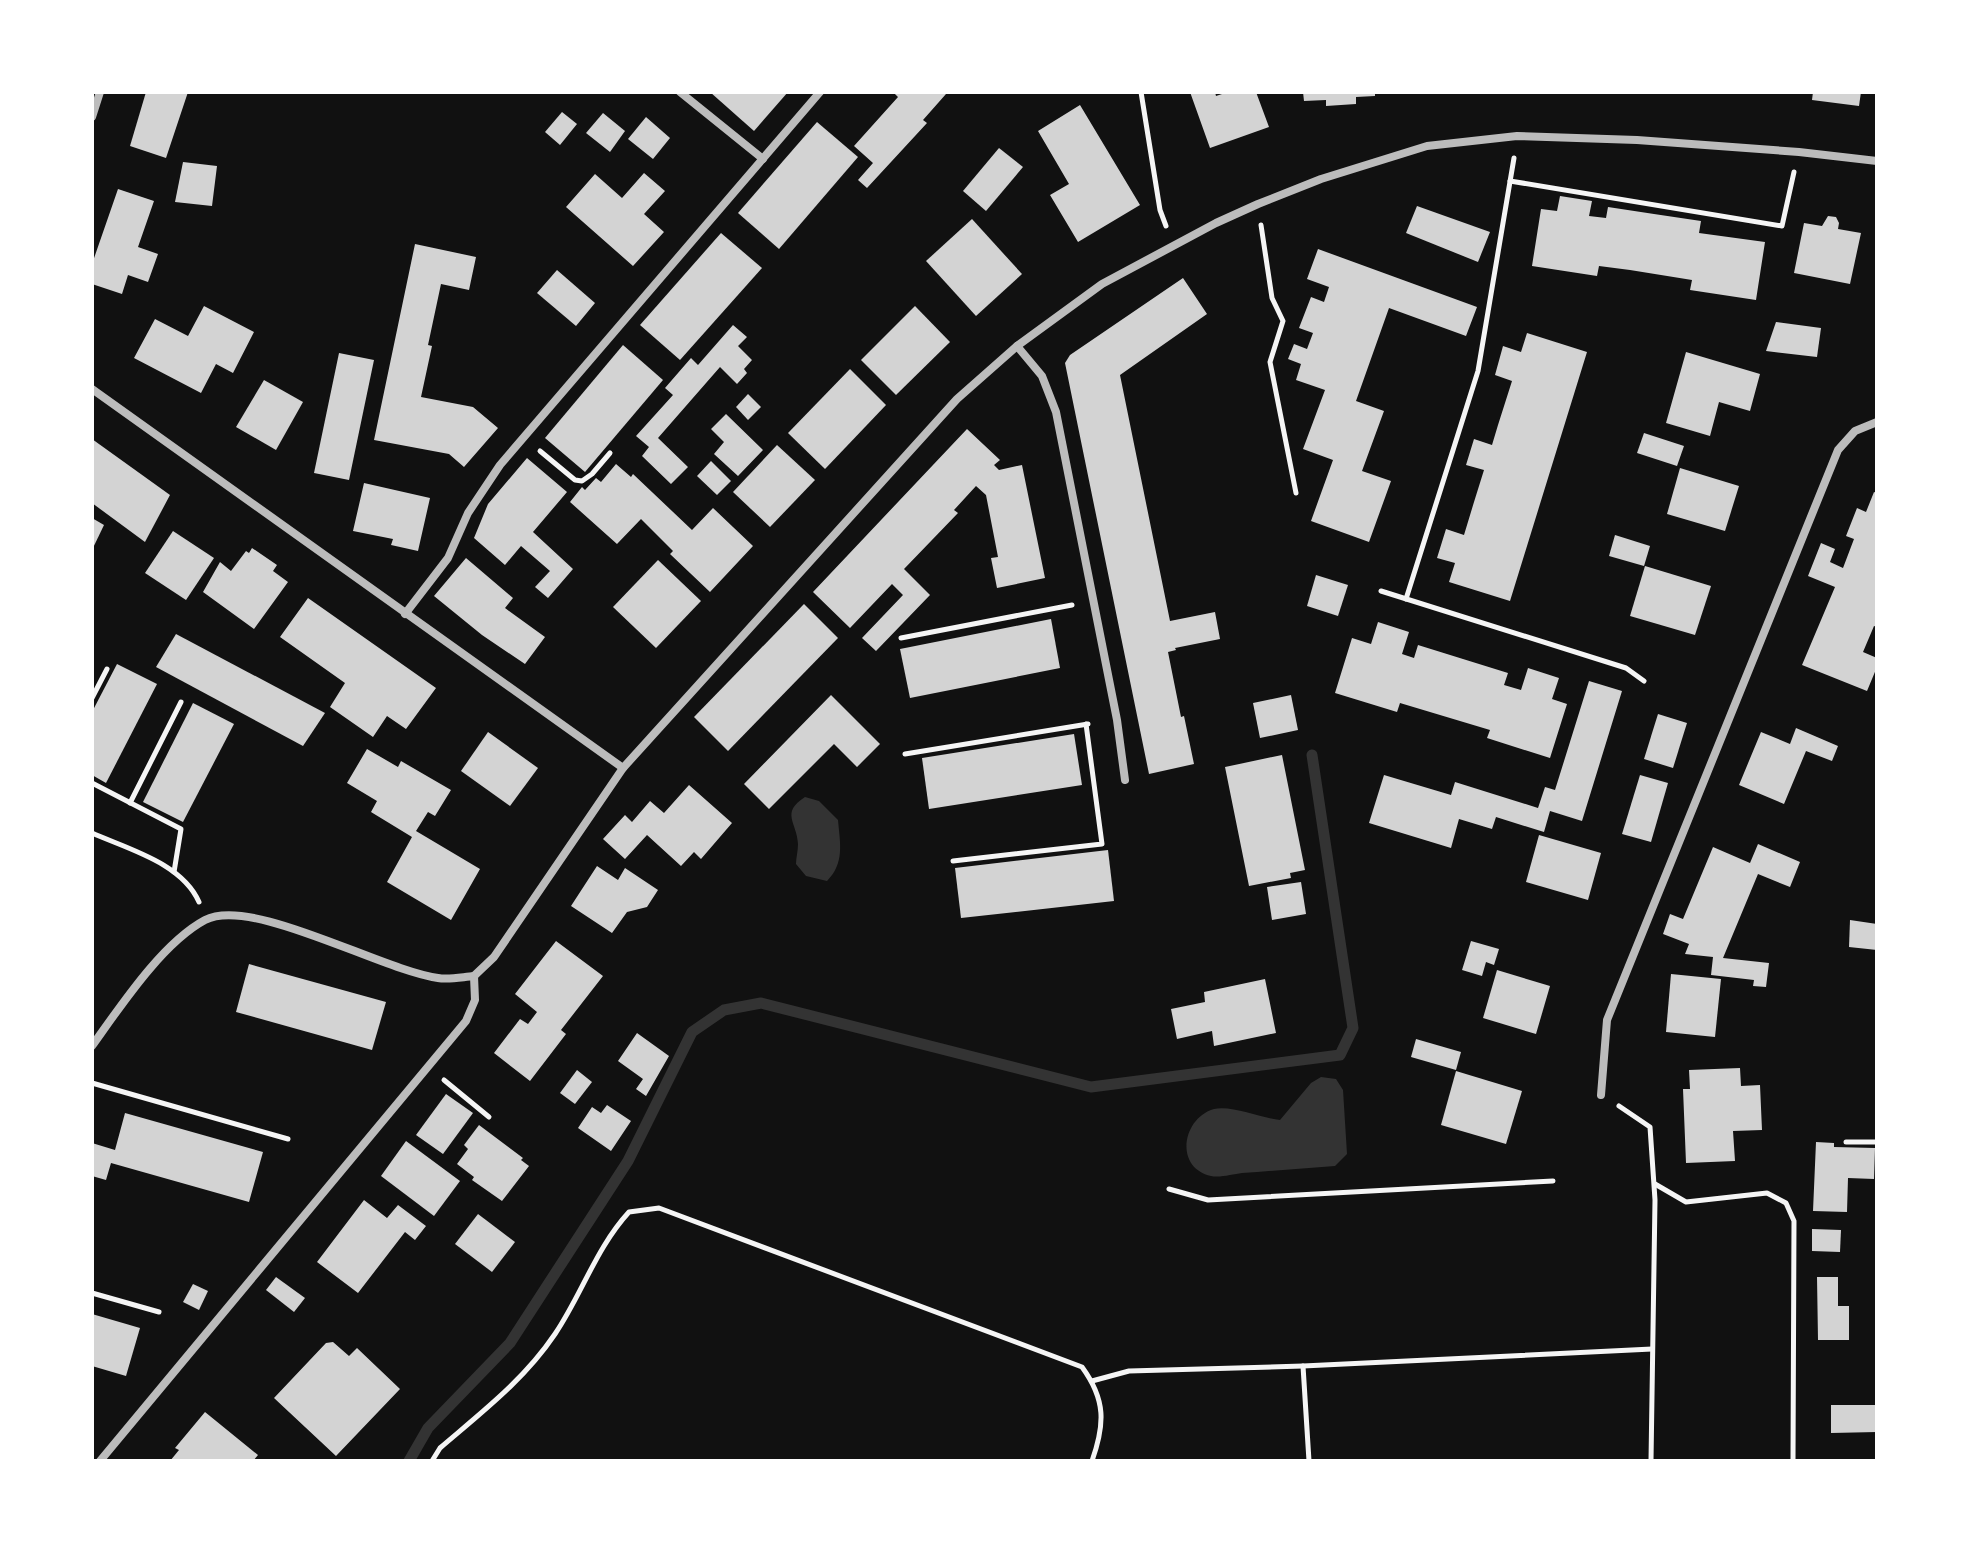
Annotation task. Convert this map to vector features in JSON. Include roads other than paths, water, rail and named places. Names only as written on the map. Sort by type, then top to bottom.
[{"type":"street","points":[[92,117],[100,92]]},
{"type":"street","points":[[680,92],[763,159]]},
{"type":"street","points":[[405,614],[448,558],[468,513],[500,465],[820,92]]},
{"type":"street","points":[[92,1046],[123,1002],[177,940],[207,919],[232,915],[259,918],[398,968],[439,978],[474,976],[494,957],[623,768],[957,399],[1017,346],[1102,284],[1174,245],[1258,204],[1321,179],[1427,146],[1517,136],[1696,144],[1877,161]]},
{"type":"street","points":[[1017,346],[1042,376],[1056,412],[1117,720],[1125,780]]},
{"type":"street","points":[[92,389],[623,768]]},
{"type":"street","points":[[1601,1095],[1607,1020],[1838,450],[1855,431],[1877,422]]},
{"type":"street","points":[[100,1461],[466,1021],[475,1000],[474,976]]},
{"type":"waterway","points":[[409,1461],[428,1428],[510,1343],[628,1161],[692,1032],[724,1010],[761,1003],[1091,1087],[1340,1055],[1353,1028],[1312,755]]}]
